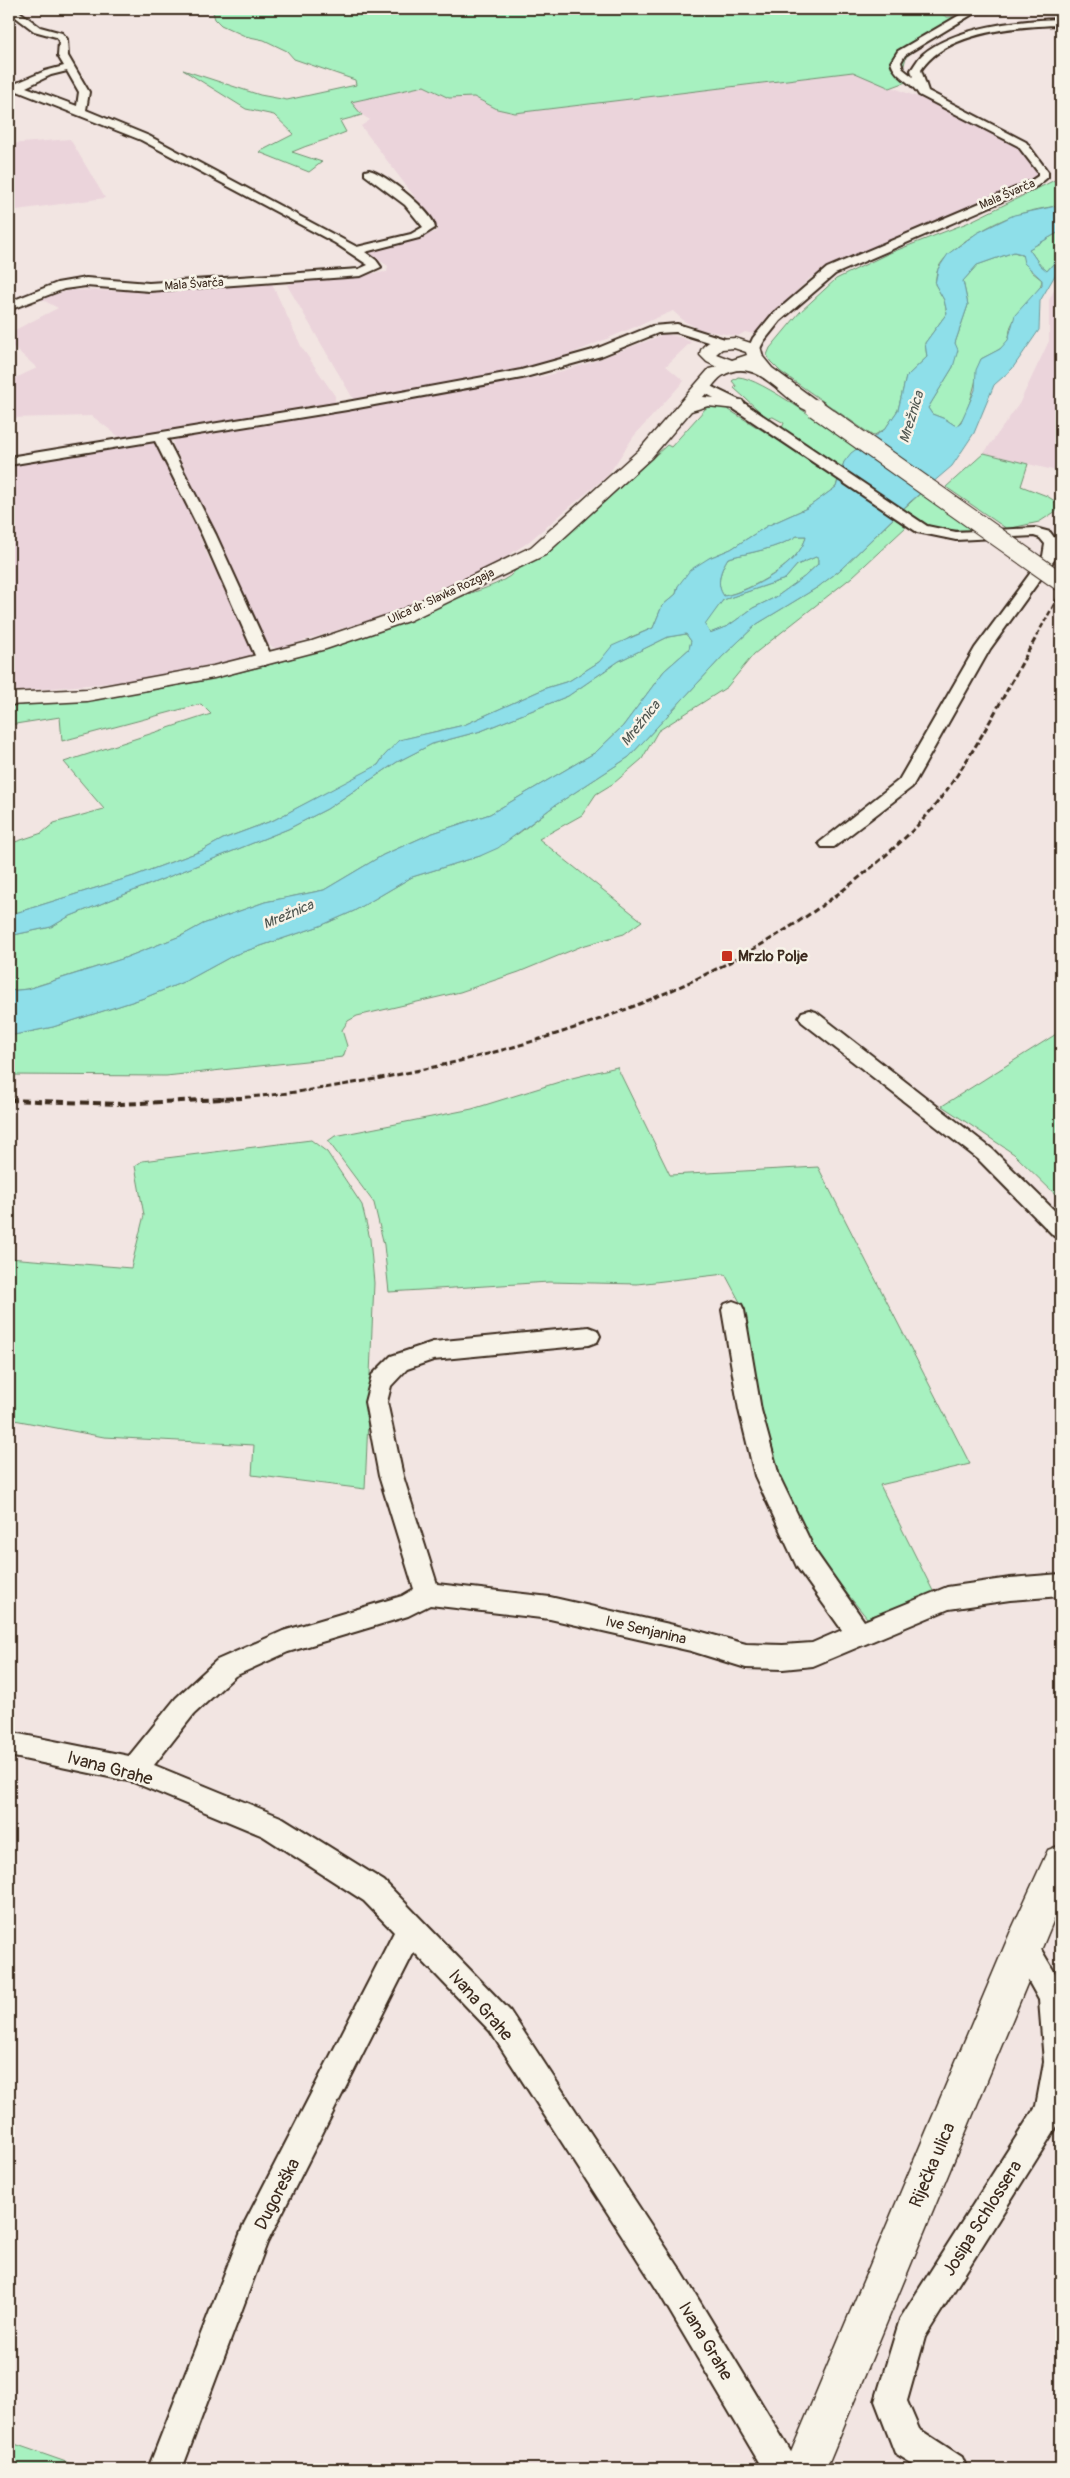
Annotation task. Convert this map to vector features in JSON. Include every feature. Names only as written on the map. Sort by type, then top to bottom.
[{"type":"street","points":[[11,9],[37,28],[59,35],[64,41],[62,56],[84,92],[82,111]]},
{"type":"street","name":"Mala Švarča","points":[[765,331],[808,287],[831,271],[1033,184],[1040,180],[1044,174],[1022,144],[923,93],[921,88],[898,70],[896,62],[902,53],[976,9]]},
{"type":"street","points":[[921,88],[916,70],[928,54],[965,37],[999,30],[1061,22]]},
{"type":"street","points":[[12,89],[48,73],[68,68]]},
{"type":"street","points":[[12,89],[82,111],[145,138],[356,251],[415,236],[429,228],[430,224],[422,213],[401,194],[369,173]]},
{"type":"street","points":[[1044,174],[1057,172]]},
{"type":"street","name":"Mala Švarča","points":[[9,306],[61,286],[86,282],[149,287],[370,271],[375,267],[372,262],[356,251]]},
{"type":"street","points":[[9,462],[346,406],[522,374],[597,353],[640,333],[670,327],[727,343],[746,345],[771,376]]},
{"type":"street","points":[[709,371],[713,346],[753,338],[765,331]]},
{"type":"street","points":[[754,353],[765,331]]},
{"type":"street","points":[[695,334],[709,371],[736,404],[807,451],[906,521],[922,529],[956,536],[1021,532],[1040,533],[1049,538],[1052,544],[1050,556],[983,648],[906,783],[828,844]]},
{"type":"street","name":"Ulica dr. Slavka Rozgaja","points":[[9,699],[87,695],[152,685],[266,660],[404,616],[538,551],[646,454],[687,407],[709,371],[739,364],[754,353]]},
{"type":"street","points":[[739,364],[771,376],[1061,582]]},
{"type":"street","points":[[709,371],[723,376],[741,373],[771,376]]},
{"type":"street","points":[[687,407],[707,401],[736,404]]},
{"type":"street","points":[[159,436],[209,535],[266,660]]},
{"type":"street","points":[[810,1017],[985,1154],[1061,1230]]},
{"type":"street","points":[[733,1310],[750,1410],[767,1476],[806,1559],[859,1634]]},
{"type":"street","points":[[134,1770],[185,1706],[226,1668],[283,1642],[408,1605],[428,1594],[391,1476],[376,1402],[380,1382],[399,1362],[433,1351],[589,1336]]},
{"type":"street","name":"Ive Senjanina","points":[[428,1594],[550,1608],[691,1640],[746,1656],[783,1657],[813,1654],[947,1598],[1010,1589],[1061,1585]]},
{"type":"street","name":"Ivana Grahe","points":[[9,1744],[134,1770],[273,1827],[374,1891],[500,2021],[669,2280],[782,2469]]},
{"type":"street","name":"Riječka ulica","points":[[805,2469],[1061,1862]]},
{"type":"street","name":"Dugoreška","points":[[165,2469],[256,2236],[411,1929]]},
{"type":"street","name":"Josipa Schlossera","points":[[950,2469],[907,2441],[891,2401],[911,2330],[1050,2111],[1059,2062],[1053,1996],[1024,1946]]},
{"type":"shaded area","points":[[933,9],[999,9],[989,15],[947,17]]},
{"type":"shaded area","points":[[853,72],[956,112],[1016,144],[1038,173],[1036,180],[836,262],[809,279],[754,334],[745,332],[738,336],[699,329],[684,321],[673,311],[549,363],[355,402],[287,285],[300,279],[387,272],[388,266],[368,253],[387,245],[436,232],[438,228],[361,126],[370,120],[362,115],[351,102],[424,86],[449,98],[474,97],[497,109],[515,113]]},
{"type":"shaded area","points":[[70,139],[105,198],[9,211],[9,144]]},
{"type":"shaded area","points":[[1061,277],[1061,472],[984,453],[1019,404],[1049,341],[1049,300]]},
{"type":"shaded area","points":[[266,282],[272,284],[302,348],[335,396],[335,403],[122,439],[92,416],[9,418],[9,381],[37,368],[9,343],[9,333],[58,308],[41,299],[70,290],[137,291]]},
{"type":"shaded area","points":[[665,334],[680,337],[691,342],[666,366],[684,381],[634,436],[608,475],[527,543],[500,561],[436,594],[395,612],[277,649],[263,642],[208,517],[174,447],[173,441],[177,437],[545,376],[589,363]]},
{"type":"shaded area","points":[[153,441],[186,504],[210,561],[220,576],[254,656],[130,681],[9,692],[9,466]]},
{"type":"green space","points":[[212,9],[933,9],[947,17],[973,15],[958,25],[938,33],[906,57],[903,69],[914,79],[890,88],[853,72],[515,113],[497,109],[474,97],[449,98],[424,86],[351,102],[362,115],[340,121],[346,132],[292,152],[322,162],[309,172],[259,152],[294,134],[274,115],[246,109],[183,70],[260,95],[287,100],[356,85],[355,80],[294,59],[287,51],[264,40],[245,36],[221,25],[215,19]]},
{"type":"green space","points":[[1061,177],[1061,205],[1022,213],[996,223],[972,236],[943,261],[937,271],[935,284],[944,300],[947,313],[925,343],[927,357],[906,377],[898,410],[885,429],[873,436],[781,372],[770,361],[767,355],[770,348],[800,312],[836,279],[887,254],[967,223]]},
{"type":"green space","points":[[1061,231],[1061,255],[1047,271],[1040,265],[1029,249]]},
{"type":"green space","points":[[1014,252],[1022,255],[1032,272],[1042,280],[1041,285],[1014,320],[1010,328],[1009,339],[1003,347],[981,359],[969,405],[961,421],[956,426],[932,414],[928,408],[953,367],[955,343],[968,305],[963,281],[977,265]]},
{"type":"green space","points":[[738,377],[749,379],[780,396],[857,448],[844,462],[842,468],[788,433],[782,428],[784,423],[773,417],[767,418],[734,388],[737,387],[732,381]]},
{"type":"green space","points":[[721,405],[791,448],[800,451],[838,479],[836,487],[807,508],[767,526],[731,549],[709,558],[678,586],[676,594],[662,606],[653,628],[629,638],[599,662],[569,681],[546,688],[464,725],[400,740],[378,765],[366,772],[274,820],[223,839],[201,851],[134,876],[9,915],[9,844],[42,833],[54,823],[104,809],[64,762],[211,714],[201,704],[62,741],[60,717],[9,725],[9,706],[121,695],[233,674],[288,660],[342,643],[396,624],[495,584],[510,576],[526,559],[561,537],[588,516],[667,445],[671,447],[706,408]]},
{"type":"green space","points":[[984,453],[1028,464],[1021,486],[1047,496],[1061,505],[1061,508],[1039,522],[1007,529],[946,487]]},
{"type":"green space","points":[[922,492],[975,530],[954,530],[928,525],[901,511]]},
{"type":"green space","points":[[894,518],[906,527],[852,577],[754,654],[727,687],[658,731],[642,759],[614,783],[596,794],[582,815],[539,839],[642,921],[624,934],[582,946],[519,972],[460,992],[357,1016],[348,1021],[342,1030],[347,1046],[343,1057],[166,1076],[9,1075],[9,1036],[53,1027],[144,998],[188,980],[234,955],[320,926],[354,911],[412,877],[480,856],[519,833],[554,806],[629,757],[722,657],[757,624],[818,587],[840,570]]},
{"type":"green space","points":[[797,536],[806,536],[795,556],[785,566],[760,582],[724,596],[719,582],[721,572],[728,558],[772,547]]},
{"type":"green space","points":[[818,556],[818,564],[804,577],[776,597],[753,608],[728,626],[710,633],[704,625],[723,600],[785,579],[797,565]]},
{"type":"green space","points":[[686,634],[691,641],[689,649],[664,671],[623,726],[596,752],[490,814],[430,834],[383,855],[324,890],[265,902],[203,924],[183,935],[122,959],[27,989],[9,991],[9,936],[51,927],[68,917],[288,829],[327,809],[397,762],[432,744],[481,731],[568,696],[619,661],[668,637]]},
{"type":"green space","points":[[1061,1031],[1061,1200],[1014,1154],[942,1106]]},
{"type":"green space","points":[[617,1067],[670,1175],[818,1167],[970,1464],[880,1485],[934,1593],[867,1618],[813,1552],[764,1442],[741,1304],[725,1274],[637,1284],[549,1282],[389,1292],[384,1245],[374,1203],[328,1141],[335,1136],[472,1109],[572,1078]]},
{"type":"green space","points":[[311,1140],[327,1152],[362,1205],[370,1239],[374,1283],[365,1489],[252,1475],[254,1445],[104,1437],[9,1419],[9,1258],[131,1268],[144,1215],[135,1166],[142,1161]]},
{"type":"green space","points":[[9,2442],[86,2469],[9,2469]]},
{"type":"water","name":"Mrežnica","points":[[1061,205],[1061,231],[1029,249],[1040,265],[1047,271],[1061,255],[1061,265],[1040,301],[1039,330],[1012,369],[994,385],[974,433],[952,466],[910,502],[840,570],[818,587],[757,624],[722,657],[629,757],[554,806],[498,848],[480,856],[412,877],[354,911],[320,926],[234,955],[188,980],[144,998],[53,1027],[9,1036],[9,991],[28,989],[122,959],[183,935],[203,924],[265,902],[324,890],[383,855],[430,834],[490,814],[596,752],[623,726],[664,671],[689,649],[691,641],[686,634],[668,637],[619,661],[568,696],[481,731],[432,744],[397,762],[327,809],[288,829],[68,917],[51,927],[9,936],[9,915],[134,876],[201,851],[223,839],[274,820],[378,765],[399,740],[464,725],[546,688],[569,681],[599,662],[612,646],[653,628],[662,606],[676,594],[678,586],[690,570],[709,558],[731,549],[767,526],[807,508],[836,487],[844,462],[851,453],[885,429],[898,410],[906,377],[927,357],[925,343],[947,313],[944,300],[935,284],[938,269],[948,254],[977,233],[1014,215]],"holes":[[[1014,252],[1022,254],[1024,263],[1042,280],[1042,285],[1015,315],[1008,340],[1000,349],[981,359],[976,370],[975,390],[961,422],[956,426],[932,414],[928,408],[953,367],[958,350],[955,343],[968,305],[963,281],[977,265]],[[797,536],[806,536],[795,556],[773,575],[747,589],[724,596],[719,582],[721,572],[728,558],[764,550]],[[818,556],[818,564],[804,577],[776,597],[753,608],[728,626],[710,633],[705,625],[723,600],[785,579],[797,565]]]},
{"type":"railway","points":[[1037,635],[1061,592]]},
{"type":"railway","points":[[218,1099],[269,1095],[345,1085],[488,1054],[554,1035],[620,1012],[683,985],[745,954],[804,918],[860,877],[912,831],[931,811],[981,737],[1038,634]]},
{"type":"railway","points":[[9,1100],[121,1104],[242,1098]]},
{"type":"place","name":"Mrzlo Polje","points":[[727,956]]}]
